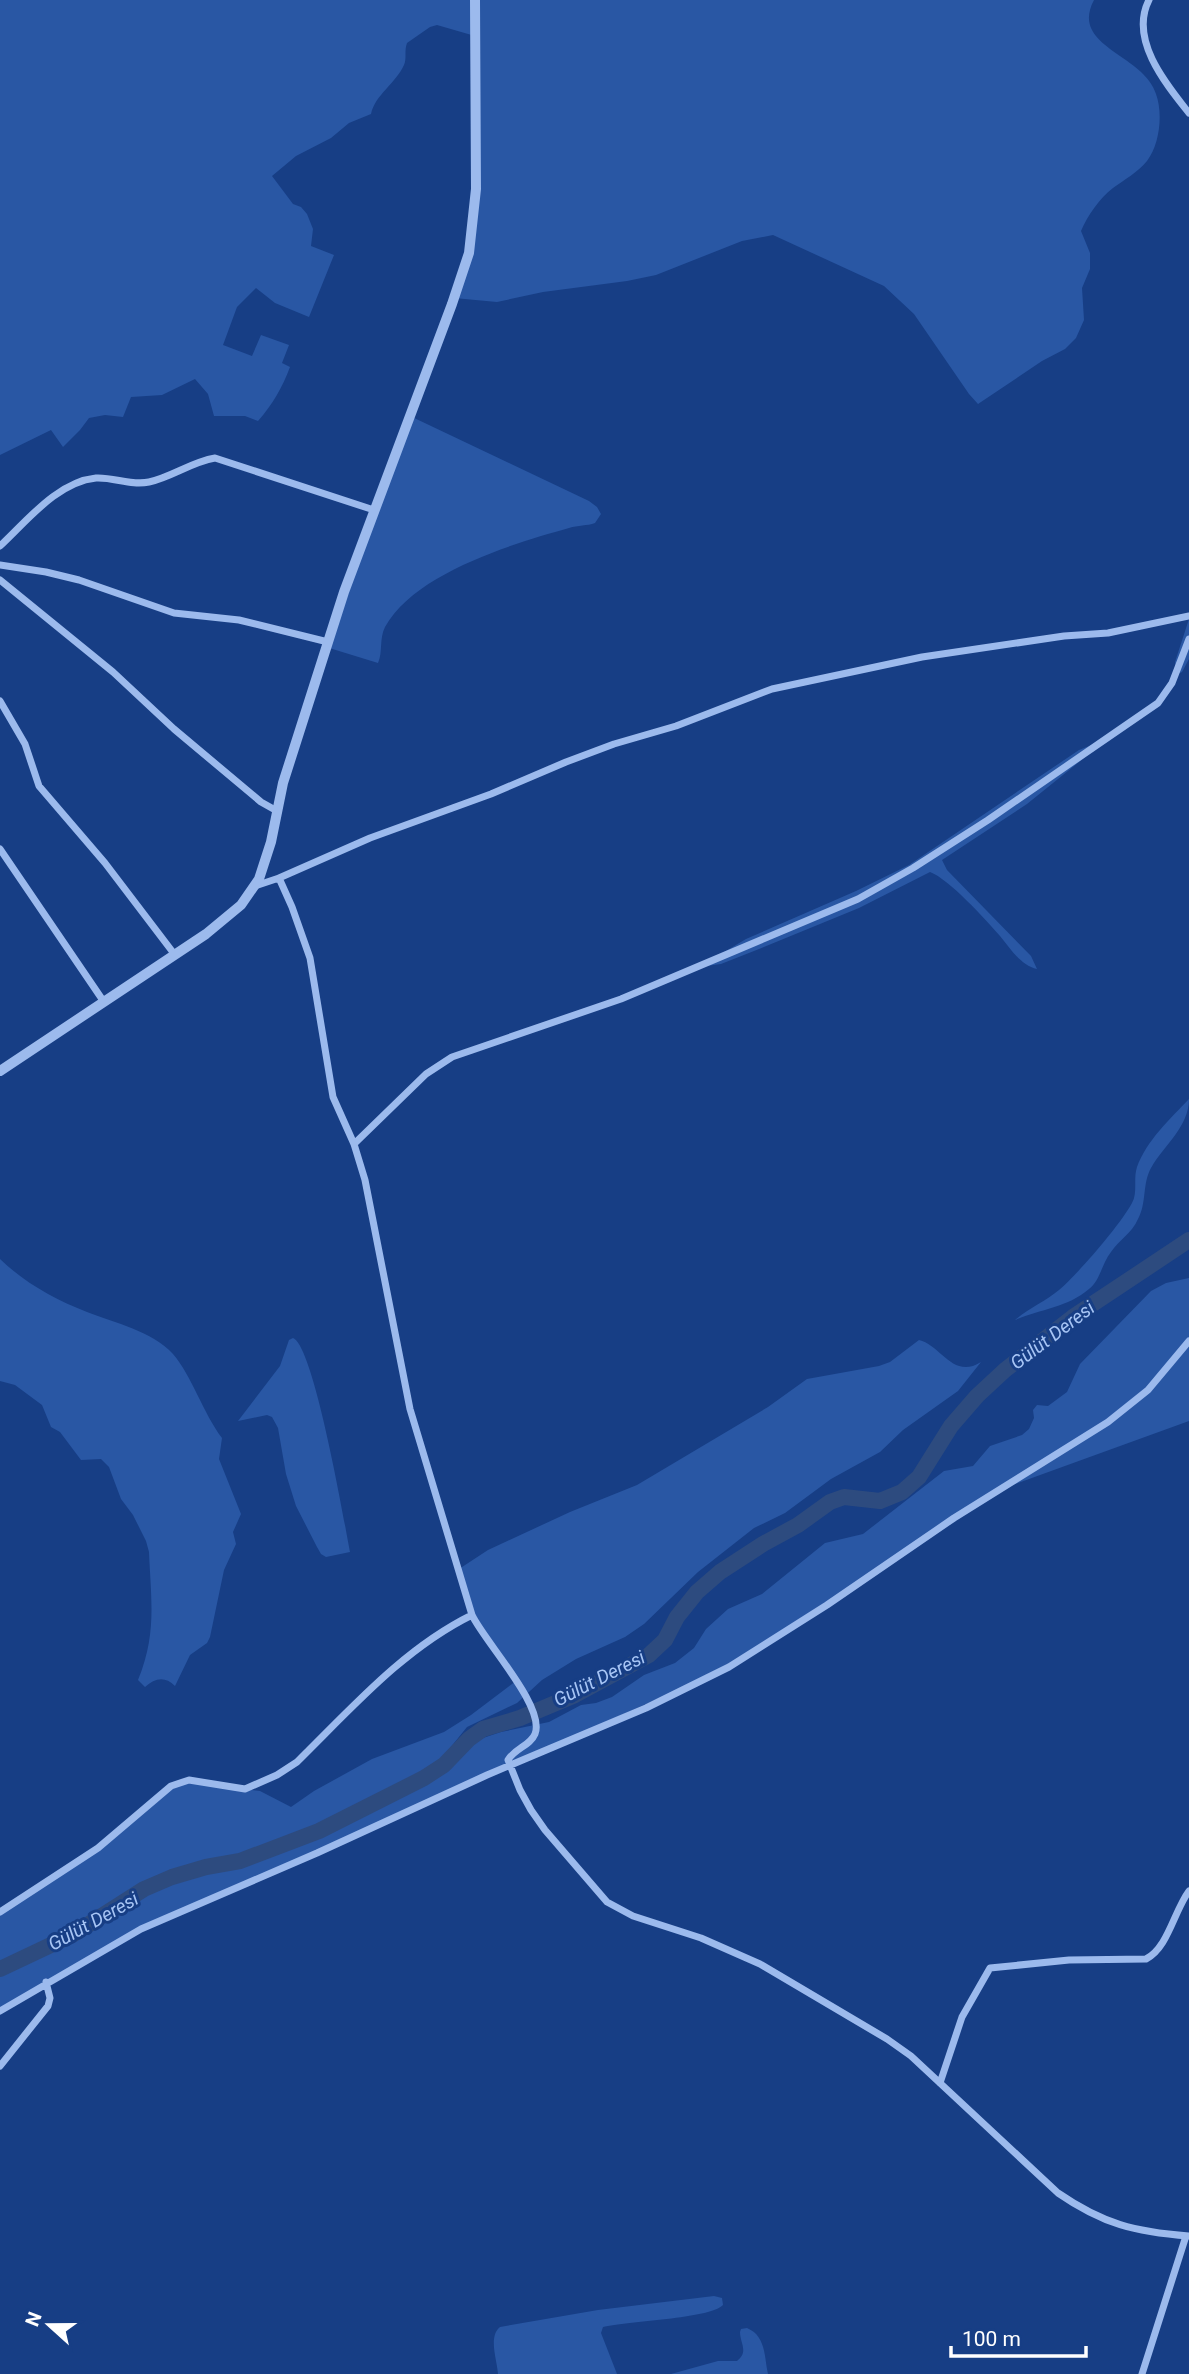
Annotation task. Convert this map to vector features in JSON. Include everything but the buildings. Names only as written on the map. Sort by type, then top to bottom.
[{"type":"street","points":[[0,1071],[228,918],[255,886],[266,863],[283,783],[328,642],[469,253],[475,189],[475,0]]},
{"type":"street","points":[[1149,0],[1143,15],[1144,38],[1157,66],[1189,113]]},
{"type":"street","points":[[0,546],[54,496],[70,486],[96,478],[145,483],[198,461],[215,458],[374,510]]},
{"type":"street","points":[[0,565],[79,580],[174,613],[239,620],[328,642]]},
{"type":"street","points":[[0,580],[113,672],[174,729],[261,802],[277,811]]},
{"type":"street","points":[[255,886],[566,762],[676,726],[772,689],[922,657],[1065,636],[1108,633],[1189,617]]},
{"type":"street","points":[[354,1144],[426,1074],[452,1057],[621,999],[858,899],[913,868],[1158,703],[1172,683],[1189,639]]},
{"type":"street","points":[[0,701],[15,724],[39,786],[105,863],[175,955]]},
{"type":"street","points":[[0,849],[104,1002]]},
{"type":"street","points":[[279,878],[310,958],[333,1097],[354,1144],[367,1190],[410,1409],[472,1615],[485,1639],[509,1668],[536,1719],[535,1736],[508,1760],[520,1790],[538,1820],[607,1902],[633,1916],[704,1939],[760,1964],[887,2039],[911,2056],[1058,2193],[1084,2211],[1108,2222],[1131,2228],[1187,2236],[1142,2374]]},
{"type":"street","points":[[0,2011],[141,1929],[646,1707],[729,1667],[827,1605],[954,1518],[1108,1422],[1148,1390],[1189,1341]]},
{"type":"street","points":[[0,1912],[98,1848],[171,1786],[189,1780],[245,1789],[277,1775],[297,1762],[408,1656],[432,1637],[472,1615]]},
{"type":"street","points":[[940,2083],[962,2017],[990,1968],[1069,1960],[1146,1959],[1154,1955],[1162,1945],[1176,1912],[1189,1891]]},
{"type":"street","points":[[0,2066],[48,2006],[50,1998],[46,1982]]},
{"type":"shaded area","points":[[0,0],[1094,0],[1089,16],[1091,29],[1099,40],[1149,80],[1158,102],[1159,128],[1155,146],[1147,161],[1103,197],[1081,231],[1090,253],[1090,269],[1082,288],[1084,320],[1076,338],[1065,349],[1042,361],[978,404],[914,314],[884,286],[773,235],[742,241],[656,275],[627,281],[543,292],[497,302],[454,298],[471,236],[475,36],[437,25],[407,43],[404,65],[377,101],[371,114],[349,123],[331,138],[296,156],[272,176],[293,204],[301,207],[307,214],[313,229],[311,246],[334,255],[309,317],[275,303],[256,288],[237,307],[223,345],[252,356],[261,335],[289,345],[282,363],[290,367],[287,375],[273,402],[258,421],[245,416],[214,416],[208,394],[195,379],[162,395],[131,397],[123,417],[105,415],[89,418],[63,447],[51,430],[0,455]]},
{"type":"shaded area","points":[[410,416],[589,501],[601,514],[595,523],[520,543],[467,563],[418,591],[399,608],[385,627],[378,663],[326,647]]},
{"type":"shaded area","points":[[1189,619],[1189,659],[1180,673],[1176,671],[1175,662]]},
{"type":"shaded area","points":[[1094,744],[1084,758],[1027,804],[942,860],[947,870],[1031,956],[1037,969],[1021,960],[967,901],[930,872],[859,908],[721,964],[699,967],[746,939],[909,865],[1079,750]]},
{"type":"shaded area","points":[[1189,1099],[1185,1118],[1148,1174],[1143,1207],[1138,1219],[1108,1256],[1093,1286],[1063,1304],[1015,1320],[1059,1290],[1109,1236],[1132,1203],[1135,1176],[1141,1157],[1160,1130]]},
{"type":"shaded area","points":[[0,1259],[20,1276],[52,1296],[144,1334],[164,1346],[180,1363],[222,1438],[219,1459],[241,1514],[233,1532],[236,1544],[224,1570],[210,1637],[207,1643],[190,1655],[175,1686],[160,1679],[145,1687],[138,1680],[150,1632],[149,1552],[133,1515],[121,1499],[109,1467],[101,1459],[81,1460],[60,1432],[51,1427],[42,1405],[15,1385],[0,1381]]},
{"type":"shaded area","points":[[1189,1278],[1189,1421],[999,1490],[729,1667],[141,1929],[0,2011],[0,1912],[98,1848],[180,1782],[260,1791],[291,1807],[372,1759],[444,1732],[516,1681],[477,1625],[459,1569],[488,1550],[637,1485],[768,1407],[807,1379],[879,1366],[890,1362],[919,1340],[963,1367],[981,1362],[958,1391],[903,1430],[880,1452],[831,1479],[785,1513],[754,1528],[698,1572],[644,1624],[625,1637],[576,1659],[542,1680],[517,1703],[467,1727],[442,1758],[443,1764],[448,1768],[477,1740],[549,1722],[581,1705],[612,1697],[644,1675],[675,1663],[694,1648],[706,1629],[728,1609],[762,1594],[825,1543],[863,1534],[944,1471],[973,1466],[990,1446],[1022,1435],[1029,1429],[1034,1418],[1033,1410],[1037,1405],[1048,1406],[1067,1392],[1080,1364],[1151,1291],[1166,1283]]},
{"type":"shaded area","points":[[293,1338],[301,1348],[319,1401],[350,1552],[326,1557],[321,1554],[296,1506],[286,1474],[278,1428],[272,1417],[267,1415],[238,1421],[280,1366],[289,1340]]},
{"type":"shaded area","points":[[714,2296],[722,2298],[723,2305],[702,2314],[603,2327],[601,2333],[617,2374],[498,2374],[494,2336],[500,2327],[598,2310]]},
{"type":"shaded area","points":[[747,2328],[761,2341],[768,2374],[671,2374],[718,2361],[737,2361],[743,2354],[740,2332],[741,2329]]},
{"type":"waterway","name":"Gülüt Deresi","points":[[0,1969],[72,1935],[144,1889],[206,1867],[240,1861],[319,1831],[424,1778],[444,1765],[469,1739],[483,1729],[520,1718],[575,1695],[649,1655],[665,1640],[677,1617],[697,1592],[720,1572],[763,1544],[798,1525],[830,1502],[844,1497],[880,1501],[902,1492],[919,1477],[951,1426],[977,1396],[1005,1370],[1073,1317],[1189,1240]]}]
